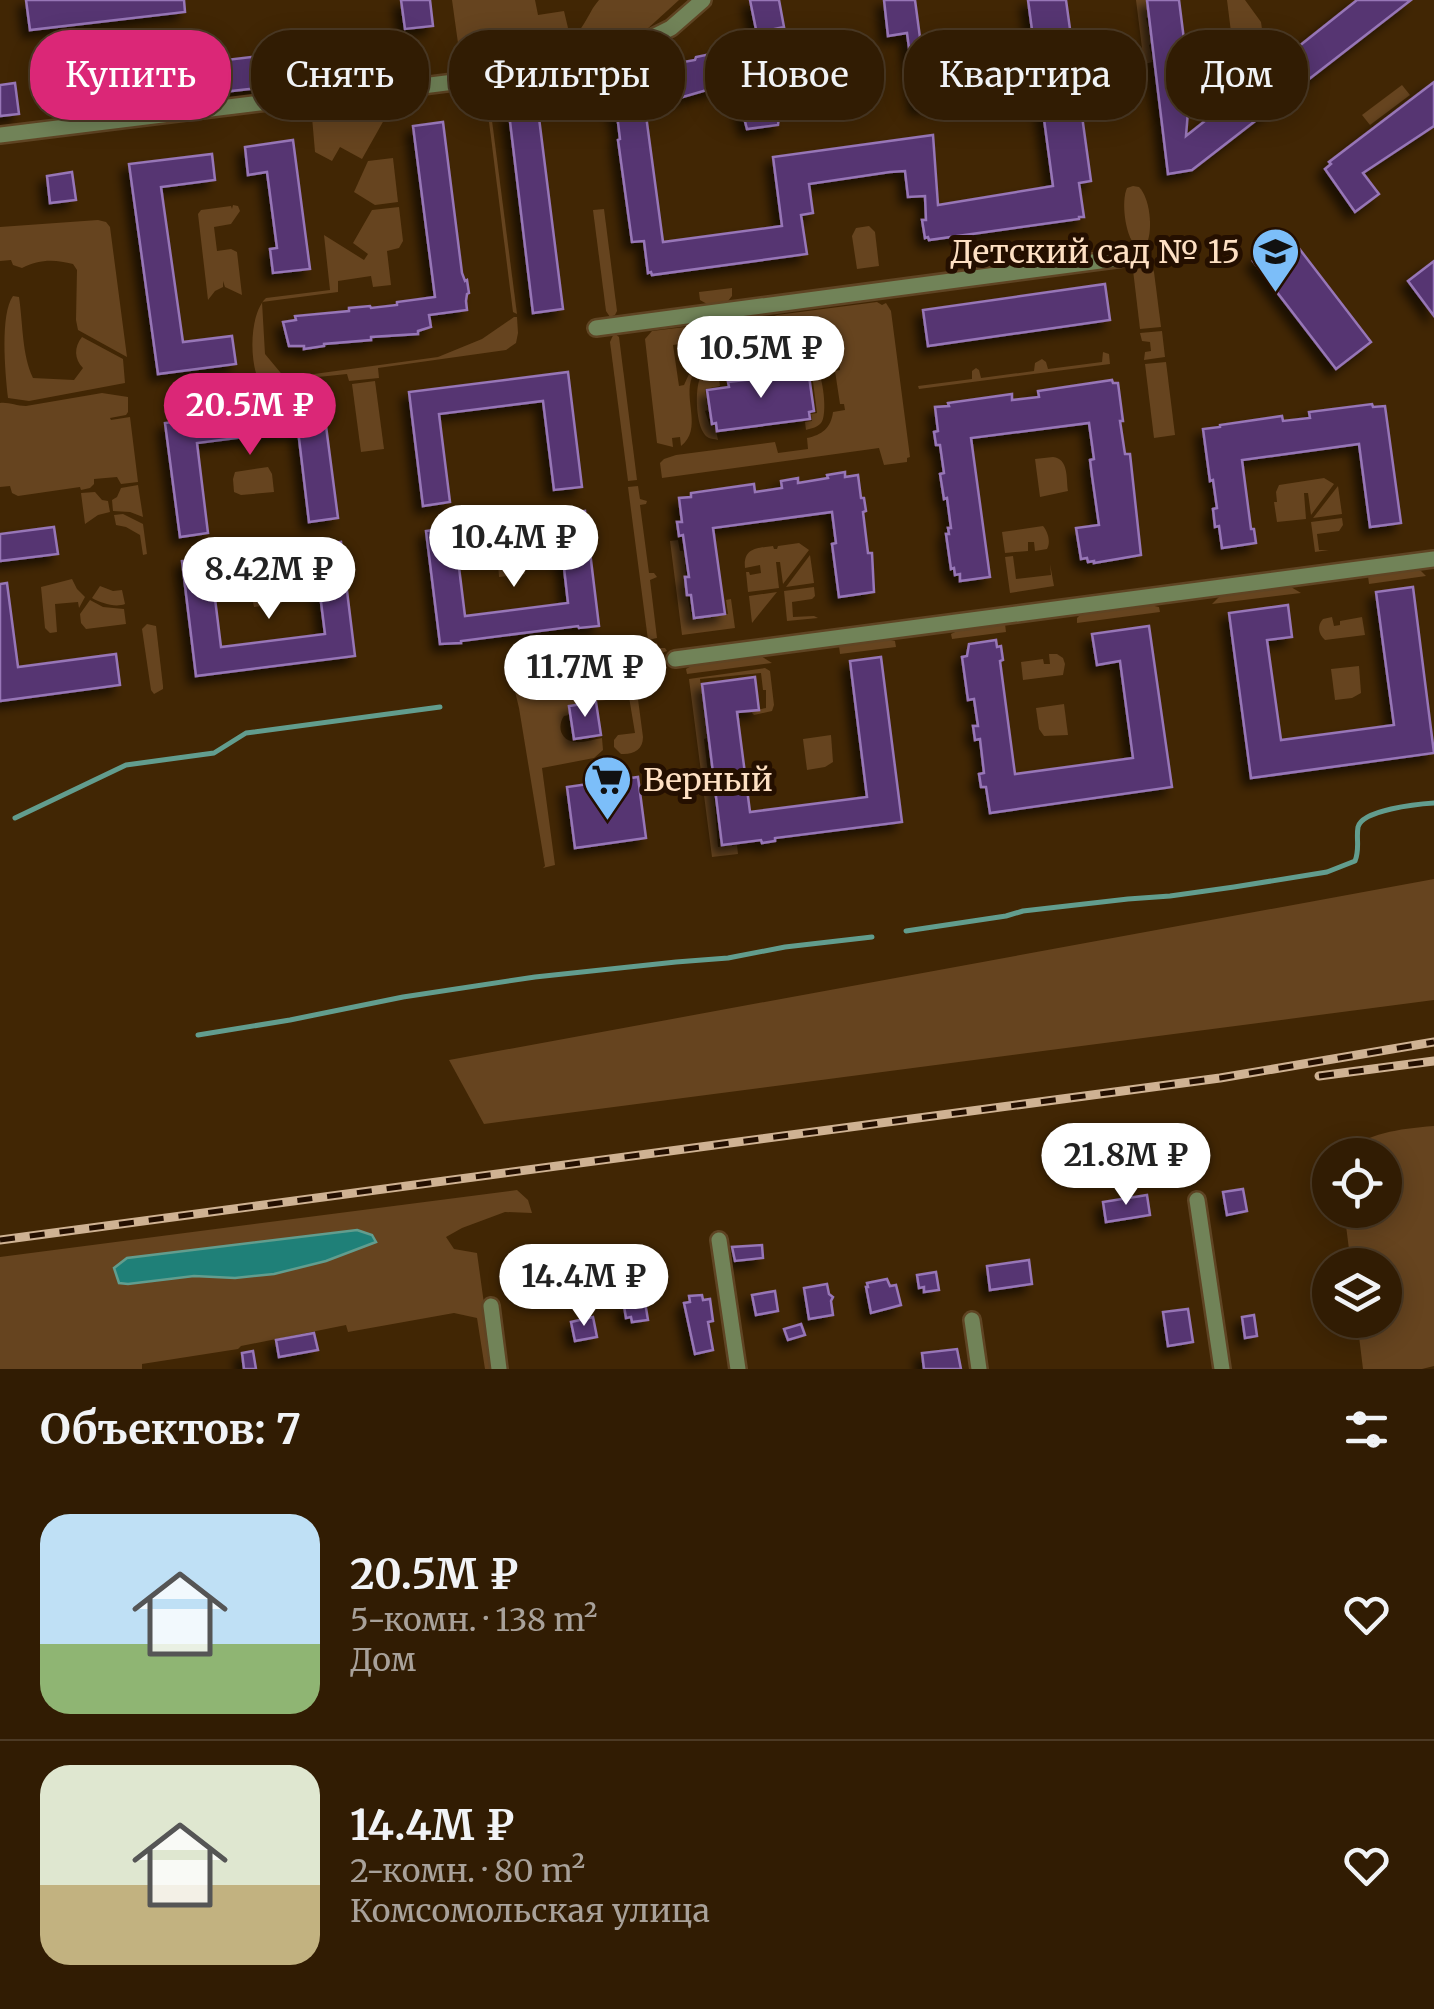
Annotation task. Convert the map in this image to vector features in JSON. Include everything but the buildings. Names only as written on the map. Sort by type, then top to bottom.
[{"type":"street","points":[[0,135],[332,94],[548,70],[575,71],[612,47],[651,38],[671,28],[703,0]]},
{"type":"street","points":[[596,328],[1123,258]]},
{"type":"street","points":[[675,660],[1434,559]]},
{"type":"street","points":[[1198,1200],[1222,1369]]},
{"type":"street","points":[[719,1240],[738,1369]]},
{"type":"street","points":[[490,1306],[499,1369]]},
{"type":"street","points":[[972,1320],[979,1369]]},
{"type":"shaded area","points":[[452,0],[535,0],[538,15],[564,11],[568,28],[567,30],[456,30]]},
{"type":"shaded area","points":[[599,0],[679,0],[646,30],[580,30]]},
{"type":"shaded area","points":[[1136,0],[1146,0],[1153,62],[1146,64],[1146,30],[1140,30]]},
{"type":"shaded area","points":[[1227,0],[1245,0],[1262,29],[1231,30]]},
{"type":"shaded area","points":[[1402,85],[1410,95],[1370,125],[1362,115]]},
{"type":"shaded area","points":[[312,120],[384,120],[362,159],[340,147],[332,161],[315,152]]},
{"type":"shaded area","points":[[489,120],[492,120],[517,314],[513,312]]},
{"type":"shaded area","points":[[393,158],[398,202],[375,205],[354,192],[368,161]]},
{"type":"shaded area","points":[[1133,186],[1143,192],[1150,222],[1147,243],[1135,245],[1126,226],[1124,209],[1127,188]]},
{"type":"shaded area","points":[[233,205],[240,211],[231,224],[214,227],[217,251],[237,252],[242,295],[225,287],[223,281],[223,287],[208,300],[198,214],[201,210],[231,206],[232,209]]},
{"type":"shaded area","points":[[399,207],[403,241],[399,248],[387,251],[391,285],[373,287],[371,276],[338,281],[338,292],[263,302],[266,298],[330,290],[324,235],[364,260],[368,254],[353,243],[372,210]]},
{"type":"shaded area","points":[[604,209],[617,311],[610,317],[606,311],[593,210]]},
{"type":"shaded area","points":[[98,220],[110,227],[127,357],[78,330],[77,270],[73,264],[47,261],[22,268],[11,260],[0,261],[0,227]]},
{"type":"shaded area","points":[[869,226],[875,232],[879,266],[857,269],[852,236],[856,228]]},
{"type":"shaded area","points":[[1055,245],[1057,253],[1052,260],[1012,264],[1006,259],[1005,252]]},
{"type":"shaded area","points":[[1151,266],[1161,327],[1140,329],[1133,270]]},
{"type":"shaded area","points":[[732,288],[728,301],[707,304],[700,300],[699,292]]},
{"type":"shaded area","points":[[13,296],[19,297],[33,378],[74,380],[83,368],[76,353],[82,337],[123,359],[125,383],[29,401],[8,398],[5,329]]},
{"type":"shaded area","points":[[262,303],[265,354],[285,378],[438,357],[482,339],[514,317],[518,333],[516,343],[506,350],[378,368],[379,378],[349,381],[347,374],[260,383],[252,339]]},
{"type":"shaded area","points":[[886,303],[891,311],[910,457],[907,462],[884,465],[879,448],[662,478],[660,463],[676,455],[775,442],[778,453],[808,449],[807,438],[825,430],[833,412],[845,410],[844,404],[840,404],[835,371],[840,370],[839,360],[822,361],[805,353],[791,354],[790,347],[785,348],[786,355],[770,356],[763,349],[761,321],[777,315]]},
{"type":"shaded area","points":[[743,323],[748,336],[750,347],[745,357],[739,360],[732,362],[732,358],[743,356],[739,335],[711,339],[714,361],[725,363],[704,366],[695,373],[691,370],[707,361],[705,340],[673,345],[679,386],[684,385],[689,374],[692,377],[691,431],[681,446],[680,437],[672,438],[673,447],[657,443],[645,339],[652,331]]},
{"type":"shaded area","points":[[1162,331],[1165,357],[1144,360],[1145,352],[1151,351],[1150,342],[1142,341],[1140,333]]},
{"type":"shaded area","points":[[614,333],[619,337],[637,480],[628,481],[610,342]]},
{"type":"shaded area","points":[[1103,352],[1109,354],[1110,364],[919,389],[918,386],[972,379],[976,368],[981,378],[1034,371],[1035,363],[1042,359],[1048,369],[1102,362]]},
{"type":"shaded area","points":[[791,362],[816,367],[824,395],[821,423],[806,430],[805,422],[812,421],[811,414],[817,413],[812,374],[793,376]]},
{"type":"shaded area","points":[[1166,362],[1175,435],[1154,438],[1145,364]]},
{"type":"shaded area","points":[[718,372],[720,386],[705,389],[705,411],[710,426],[715,425],[718,440],[703,432],[697,397],[700,378]]},
{"type":"shaded area","points":[[375,381],[384,449],[361,452],[352,384]]},
{"type":"shaded area","points":[[102,393],[128,397],[126,415],[110,418],[130,417],[138,482],[121,484],[117,477],[94,479],[90,488],[18,496],[10,486],[0,487],[0,403],[26,406]]},
{"type":"shaded area","points":[[1053,457],[1064,465],[1068,491],[1040,497],[1035,459]]},
{"type":"shaded area","points":[[268,467],[274,492],[234,492],[235,472]]},
{"type":"shaded area","points":[[1324,478],[1334,484],[1311,515],[1308,493],[1304,493],[1306,519],[1277,522],[1274,502],[1279,485]]},
{"type":"shaded area","points":[[138,485],[143,517],[113,511],[112,500],[121,488]]},
{"type":"shaded area","points":[[638,486],[640,499],[647,501],[640,505],[649,573],[657,577],[650,580],[657,638],[648,640],[628,487]]},
{"type":"shaded area","points":[[1338,486],[1342,514],[1313,518]]},
{"type":"shaded area","points":[[95,492],[108,501],[110,512],[85,524],[81,493]]},
{"type":"shaded area","points":[[123,514],[143,524],[147,554],[143,555],[140,535],[116,525],[114,515]]},
{"type":"shaded area","points":[[1342,518],[1339,531],[1317,534],[1319,550],[1329,550],[1315,552],[1311,522]]},
{"type":"shaded area","points":[[525,525],[526,536],[518,542],[489,542],[487,529]]},
{"type":"shaded area","points":[[1043,526],[1048,537],[1047,549],[1035,551],[1034,542],[1028,542],[1028,551],[1005,553],[1002,532]]},
{"type":"shaded area","points":[[678,540],[680,551],[684,551],[684,577],[692,619],[728,614],[726,600],[731,599],[735,628],[682,635],[670,541]]},
{"type":"shaded area","points":[[799,543],[809,550],[783,584],[780,562],[776,562],[779,588],[748,592],[746,572],[761,573],[760,565],[745,568],[746,556],[752,550]]},
{"type":"shaded area","points":[[512,554],[519,555],[525,574],[499,577],[498,563]]},
{"type":"shaded area","points":[[810,555],[814,583],[786,587]]},
{"type":"shaded area","points":[[1013,556],[1016,579],[1051,575],[1050,564],[1054,586],[1010,593],[1005,557]]},
{"type":"shaded area","points":[[281,557],[283,572],[264,578],[245,574],[244,562]]},
{"type":"shaded area","points":[[1413,570],[1426,576],[1369,584],[1368,576]]},
{"type":"shaded area","points":[[72,579],[85,597],[79,608],[78,602],[55,604],[57,632],[50,633],[45,628],[41,587]]},
{"type":"shaded area","points":[[271,585],[281,592],[282,603],[254,607],[252,596],[260,587]]},
{"type":"shaded area","points":[[100,586],[122,590],[125,604],[113,605],[92,598]]},
{"type":"shaded area","points":[[814,587],[812,599],[792,602],[793,617],[818,618],[787,621],[784,591]]},
{"type":"shaded area","points":[[1291,587],[1301,593],[1212,604],[1220,596]]},
{"type":"shaded area","points":[[777,592],[752,623],[749,596]]},
{"type":"shaded area","points":[[90,600],[103,607],[124,609],[126,624],[86,629],[80,614]]},
{"type":"shaded area","points":[[1159,607],[1160,612],[1077,623],[1081,614]]},
{"type":"shaded area","points":[[1332,617],[1334,626],[1362,617],[1365,635],[1325,640],[1320,624]]},
{"type":"shaded area","points":[[147,624],[156,626],[163,686],[154,694],[142,629]]},
{"type":"shaded area","points":[[1005,624],[1006,632],[952,639],[951,634],[959,630]]},
{"type":"shaded area","points":[[895,641],[896,647],[840,654],[839,646]]},
{"type":"shaded area","points":[[657,643],[658,648],[667,651],[659,654],[659,664],[634,669],[643,737],[636,751],[621,754],[614,747],[618,735],[635,733],[629,697],[568,705],[569,715],[564,716],[561,724],[563,736],[575,742],[602,738],[603,750],[594,758],[542,768],[555,865],[543,868],[512,679],[650,660],[649,644]]},
{"type":"shaded area","points":[[1049,654],[1063,658],[1063,675],[1023,680],[1021,662],[1043,659],[1044,664],[1050,664]]},
{"type":"shaded area","points":[[761,656],[772,663],[687,674],[686,669],[693,665]]},
{"type":"shaded area","points":[[1359,666],[1361,693],[1335,700],[1331,669]]},
{"type":"shaded area","points":[[765,668],[770,671],[774,705],[772,711],[754,715],[750,711],[766,708],[761,673],[700,679],[718,847],[737,845],[738,854],[712,857],[689,679]]},
{"type":"shaded area","points":[[1064,704],[1068,735],[1044,736],[1036,708]]},
{"type":"shaded area","points":[[831,735],[833,762],[807,770],[803,739]]},
{"type":"shaded area","points":[[1434,879],[1434,1000],[484,1124],[449,1060]]},
{"type":"shaded area","points":[[1434,1126],[1434,1366],[1363,1369],[1359,1338],[1402,1338],[1402,1248],[1349,1248],[1346,1228],[1402,1228],[1402,1138],[1370,1138]]},
{"type":"shaded area","points":[[517,1190],[528,1200],[532,1213],[505,1212],[446,1237],[454,1249],[477,1253],[493,1369],[485,1369],[477,1318],[454,1313],[348,1332],[346,1325],[238,1349],[142,1364],[142,1369],[0,1369],[0,1257]],"holes":[[[357,1230],[371,1235],[375,1242],[326,1261],[235,1278],[194,1276],[141,1283],[127,1258]]]},
{"type":"water","points":[[357,1230],[372,1235],[376,1242],[326,1261],[274,1274],[235,1278],[194,1276],[128,1284],[119,1283],[114,1268],[127,1258]]},
{"type":"waterway","points":[[15,818],[126,765],[214,753],[246,733],[440,707]]},
{"type":"waterway","points":[[906,931],[1023,911],[1170,896],[1327,872],[1355,861],[1358,827],[1369,816],[1434,803]]},
{"type":"waterway","points":[[198,1035],[535,977],[728,958],[872,937]]},
{"type":"railway","points":[[0,1240],[1220,1078],[1434,1042]]},
{"type":"railway","points":[[1319,1076],[1434,1061]]},
{"type":"place","name":"Детский сад № 15","points":[[1275,294]]},
{"type":"place","name":"Верный","points":[[608,822]]}]
